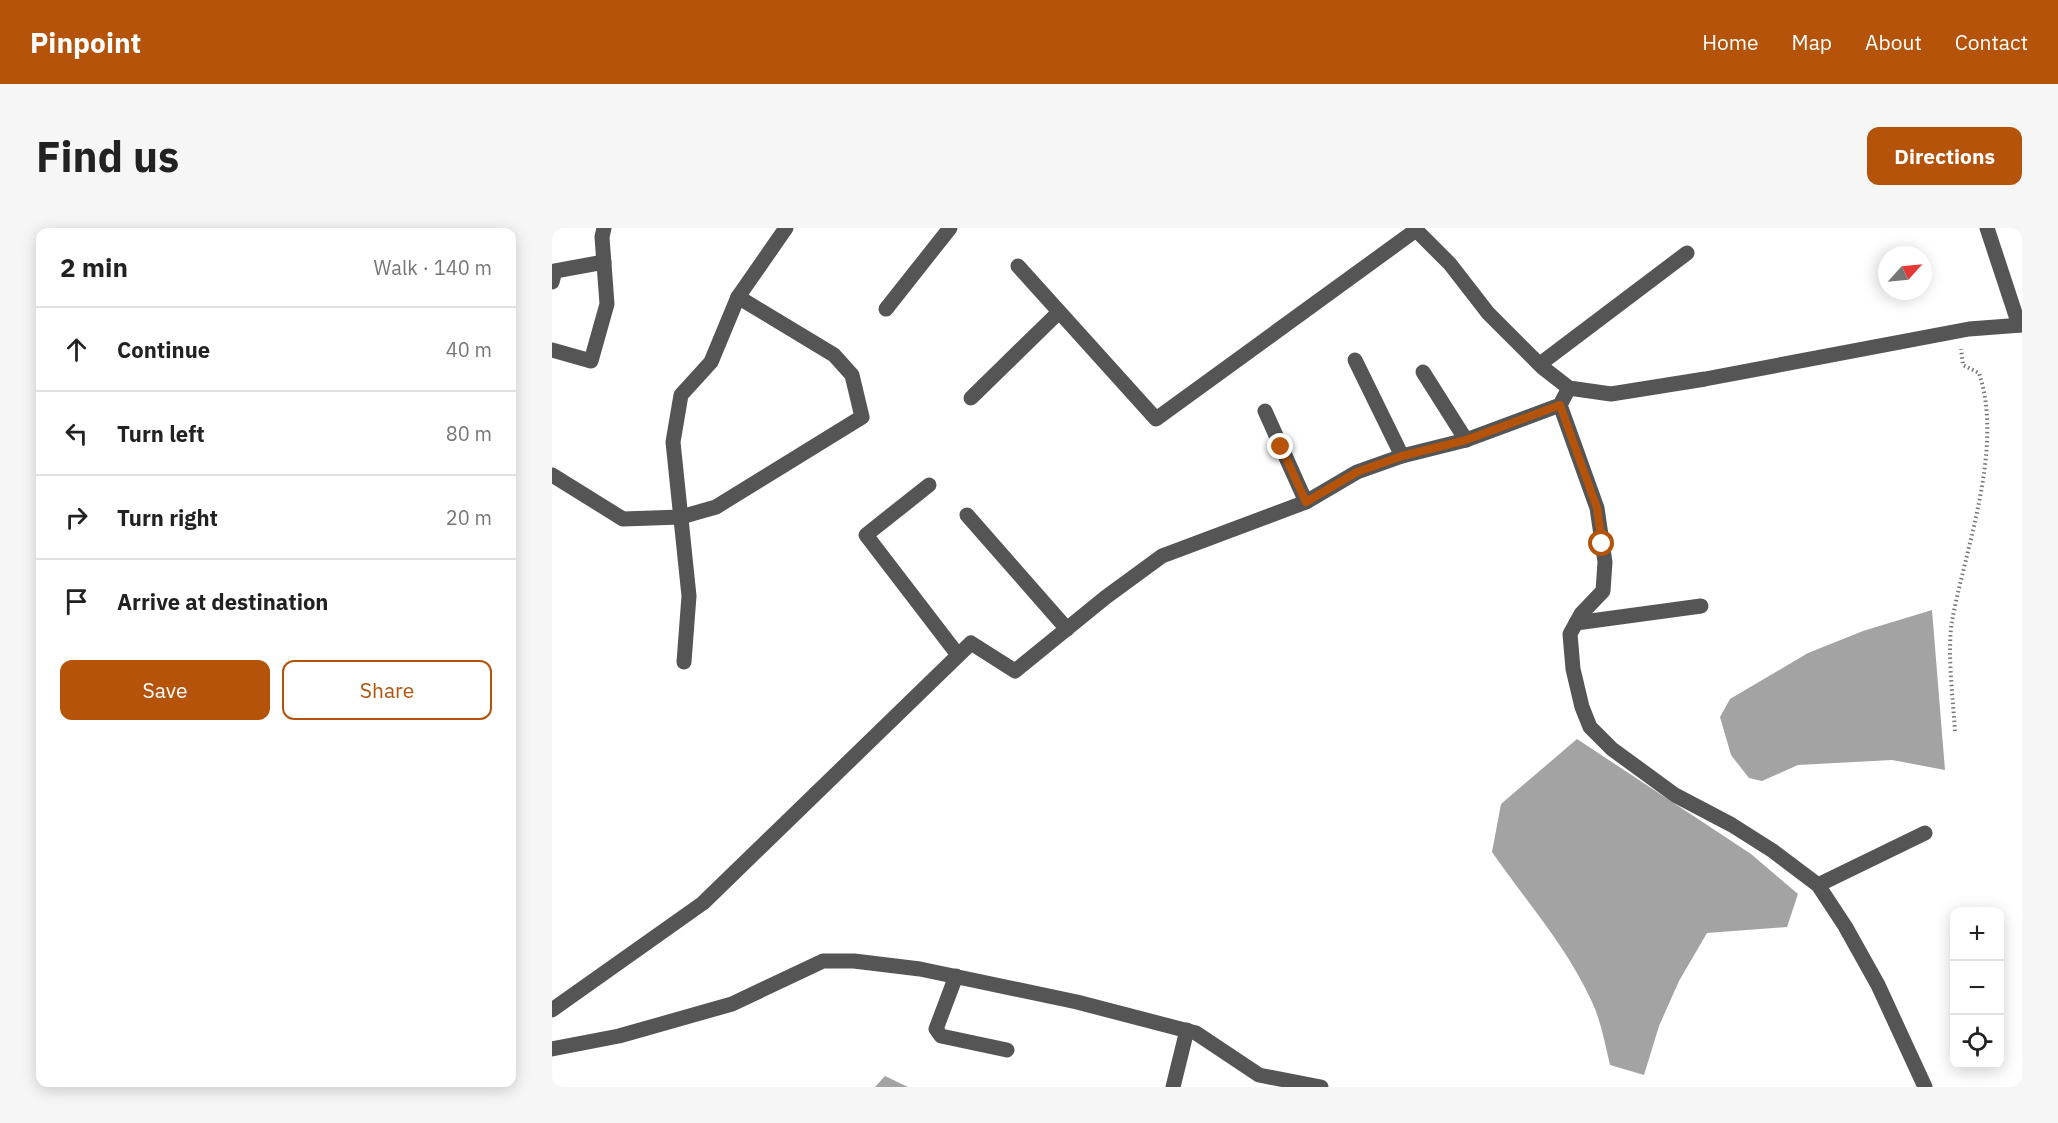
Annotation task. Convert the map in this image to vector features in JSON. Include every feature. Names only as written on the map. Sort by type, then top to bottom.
[{"type":"street","points":[[552,350],[591,361],[607,304],[602,237],[604,228]]},
{"type":"street","points":[[684,662],[689,596],[673,442],[681,395],[711,362],[738,297],[786,228]]},
{"type":"street","points":[[886,309],[950,228]]},
{"type":"street","points":[[1018,267],[1156,419],[1415,229],[1450,264],[1488,313],[1540,364],[1569,388],[1611,394],[1705,379],[1959,330],[2021,325],[1987,228]]},
{"type":"street","points":[[1540,364],[1687,253]]},
{"type":"street","points":[[552,282],[555,271],[604,262]]},
{"type":"street","points":[[552,475],[623,519],[681,517],[716,507],[862,417],[852,375],[834,355],[738,297]]},
{"type":"street","points":[[971,398],[1059,312]]},
{"type":"street","points":[[1355,360],[1402,456]]},
{"type":"street","points":[[1423,372],[1466,440]]},
{"type":"street","points":[[552,1010],[703,903],[971,643],[1015,670],[1162,556],[1306,502],[1357,472],[1402,456],[1466,440],[1560,405],[1569,388]]},
{"type":"street","points":[[1560,405],[1597,508],[1605,562],[1603,591],[1581,614],[1570,634],[1573,669],[1582,707],[1590,727],[1612,749],[1675,795],[1732,825],[1773,851],[1818,885],[1845,926],[1878,985],[1924,1087]]},
{"type":"street","points":[[1265,411],[1306,502]]},
{"type":"street","points":[[929,485],[866,535],[958,655]]},
{"type":"street","points":[[967,514],[1067,629]]},
{"type":"street","points":[[1576,623],[1701,606]]},
{"type":"street","points":[[1818,885],[1925,833]]},
{"type":"street","points":[[552,1049],[619,1036],[732,1004],[823,961],[865,962],[956,976],[1077,1002],[1187,1030],[1196,1033],[1259,1075],[1321,1087]]},
{"type":"street","points":[[956,976],[936,1029],[940,1036],[1007,1050]]},
{"type":"street","points":[[1173,1087],[1187,1030]]},
{"type":"path","points":[[1955,731],[1951,665],[1952,623],[1988,452],[1985,392],[1979,373],[1963,365],[1959,330]]},
{"type":"shaded area","points":[[1932,610],[1945,770],[1892,760],[1798,765],[1762,781],[1749,778],[1731,755],[1720,717],[1730,699],[1808,653],[1863,631]]},
{"type":"shaded area","points":[[1577,739],[1751,854],[1798,894],[1787,927],[1707,933],[1679,981],[1659,1026],[1644,1075],[1610,1065],[1598,1017],[1571,962],[1492,852],[1501,804]]},
{"type":"shaded area","points":[[885,1076],[908,1087],[875,1087]]},
{"type":"route","points":[[1281,447],[1306,502],[1357,472],[1402,456],[1466,440],[1560,405],[1597,508],[1602,544]]}]
